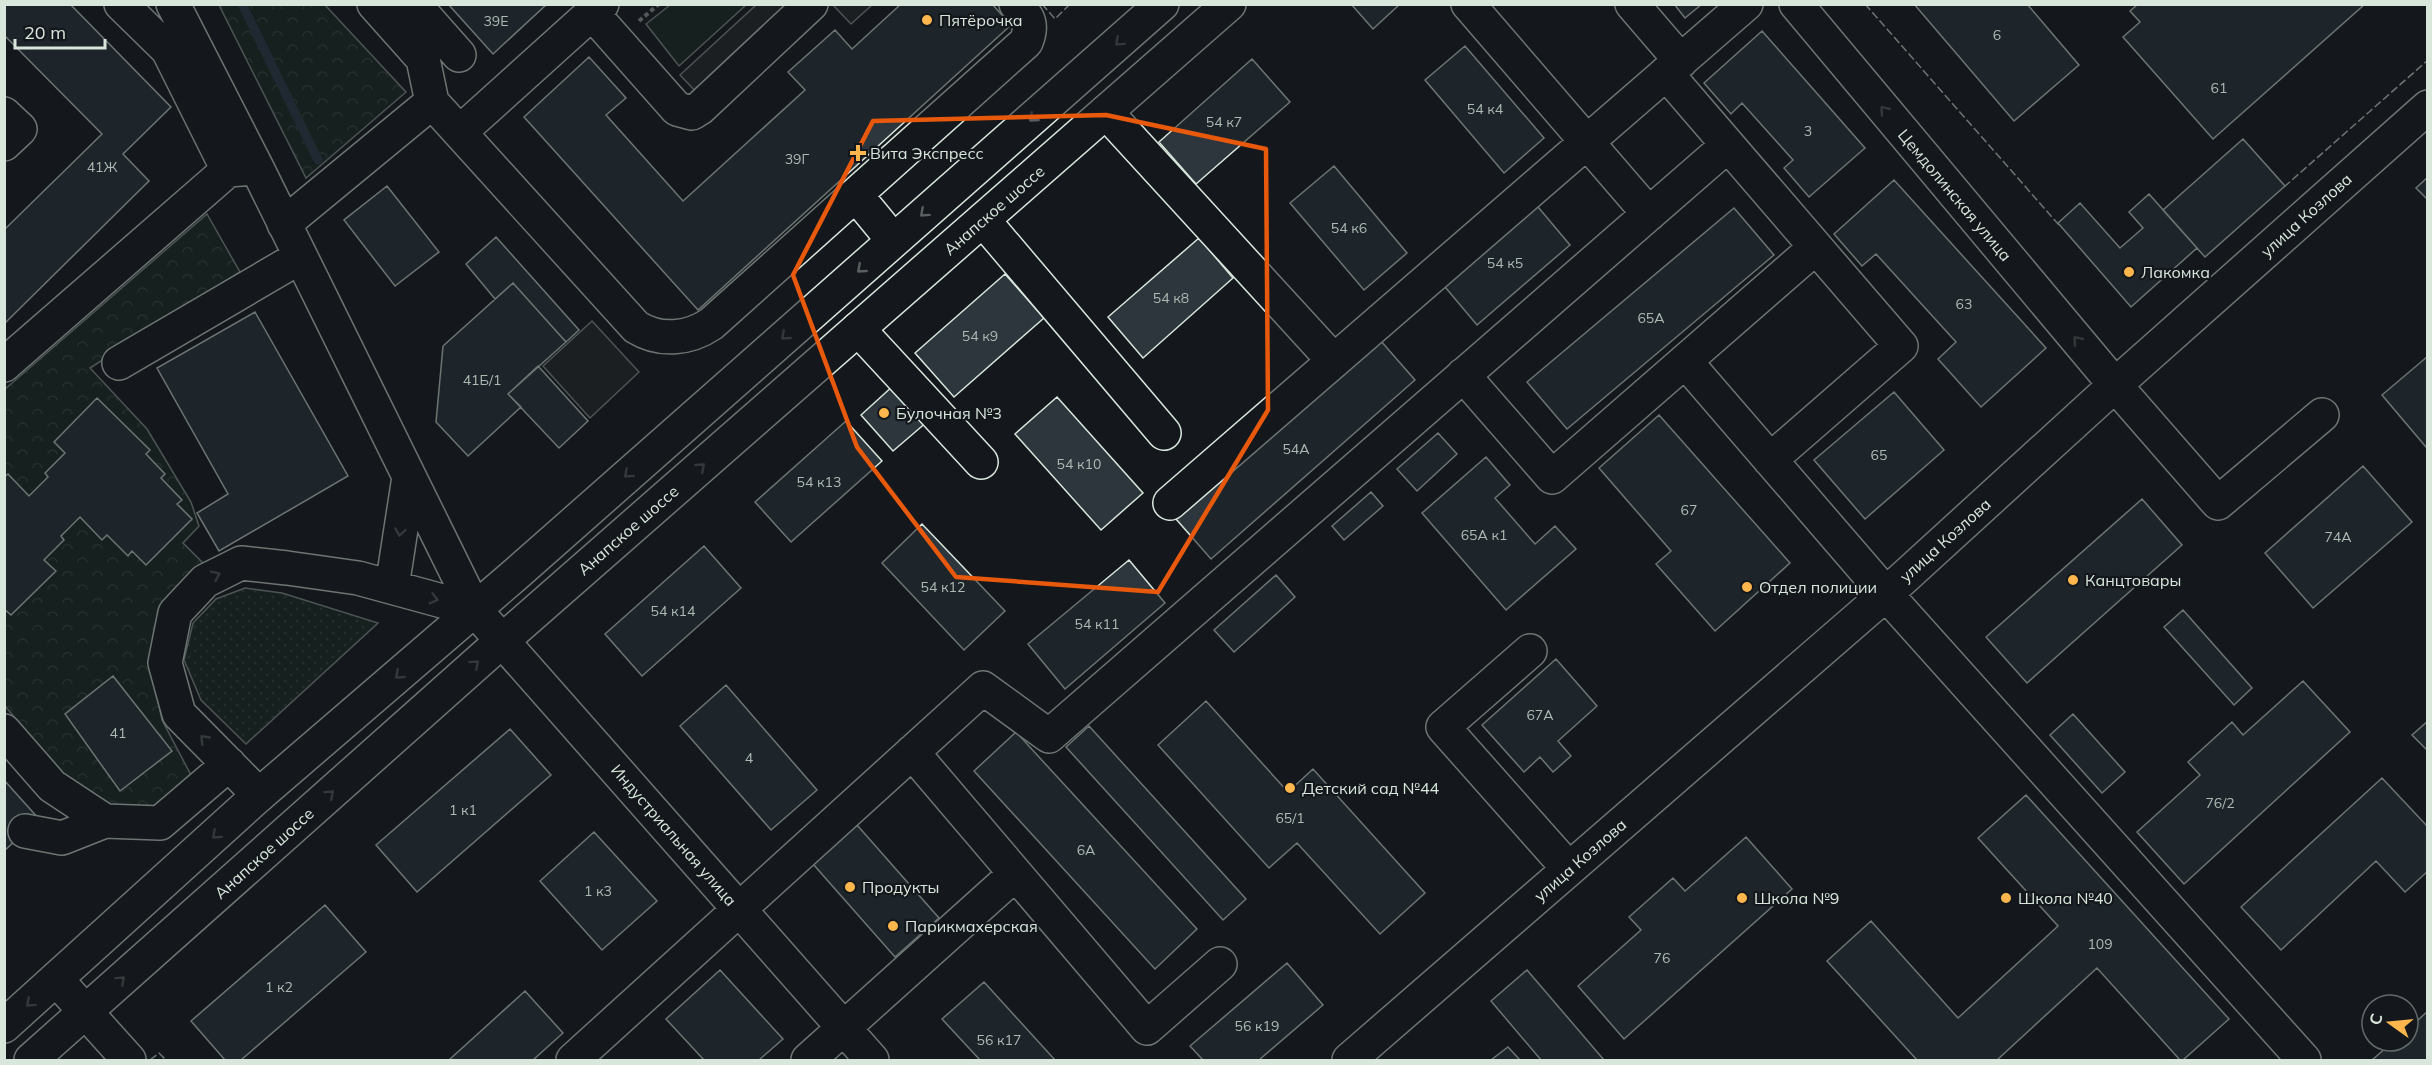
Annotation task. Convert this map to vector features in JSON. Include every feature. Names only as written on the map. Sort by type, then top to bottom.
[{"type":"main road","points":[[121,4],[168,50],[243,169],[284,224],[475,610]]},
{"type":"main road","points":[[173,4],[243,169]]},
{"type":"main road","points":[[374,4],[423,59],[430,92],[460,132],[636,327],[647,334],[681,337],[698,334],[711,324],[1026,42],[1031,23],[1028,16],[1016,4]]},
{"type":"main road","points":[[284,224],[430,92],[468,46],[414,4]]},
{"type":"main road","points":[[460,132],[597,9],[677,109],[692,113],[810,4]]},
{"type":"main road","points":[[4,1026],[260,795],[475,610],[1162,4]]},
{"type":"main road","name":"Анапское шоссе","points":[[31,1060],[503,640],[1229,4]]},
{"type":"main road","points":[[1468,4],[1649,214]]},
{"type":"main road","points":[[1632,4],[1728,145],[1901,345],[1770,460]]},
{"type":"main road","points":[[1170,503],[1746,4]]},
{"type":"main road","name":"Цемдолинская улица","points":[[1796,4],[2115,385],[2218,503],[2322,415]]},
{"type":"main road","name":"улица Козлова","points":[[1348,1060],[1886,594],[2115,385],[2427,107]]},
{"type":"main road","points":[[1106,112],[1334,361]]},
{"type":"main road","points":[[4,114],[20,129],[4,144]]},
{"type":"main road","points":[[573,1060],[983,688],[1049,736],[1728,145]]},
{"type":"main road","points":[[4,365],[243,169]]},
{"type":"main road","points":[[856,195],[893,240]]},
{"type":"main road","points":[[983,220],[1164,433]]},
{"type":"main road","points":[[1463,375],[1552,477],[1816,247]]},
{"type":"main road","points":[[119,363],[300,257]]},
{"type":"main road","points":[[858,329],[981,462]]},
{"type":"main road","points":[[1685,361],[1886,594],[2304,1060]]},
{"type":"main road","points":[[392,587],[409,477]]},
{"type":"main road","points":[[260,795],[179,714],[165,663],[175,613],[205,581],[241,563],[358,578],[475,610]]},
{"type":"main road","name":"Индустриальная улица","points":[[475,610],[872,1060]]},
{"type":"main road","points":[[1530,651],[1443,727],[1569,869]]},
{"type":"main road","points":[[4,730],[52,786],[105,821]]},
{"type":"main road","points":[[912,752],[1147,1028],[1220,964]]},
{"type":"main road","points":[[25,831],[62,838],[105,821],[160,823],[229,764]]},
{"type":"main road","points":[[808,1060],[1015,873]]},
{"type":"main road","points":[[56,980],[129,1060]]},
{"type":"highlighted area","points":[[1106,115],[1266,149],[1268,410],[1158,592],[956,577],[857,447],[793,275],[873,121]]},
{"type":"green space","points":[[219,5],[325,5],[406,92],[306,178]]},
{"type":"green space","points":[[670,5],[746,5],[679,66],[646,24]]},
{"type":"green space","points":[[207,214],[240,272],[90,368],[147,429],[191,502],[199,526],[183,543],[205,565],[160,607],[151,667],[162,720],[192,777],[155,812],[104,806],[59,771],[5,706],[4,390]]},
{"type":"green space","points":[[245,588],[282,593],[378,623],[246,744],[201,700],[184,660],[193,623],[216,599]]},
{"type":"shaded area","points":[[756,5],[799,5],[700,96],[680,75]]},
{"type":"shaded area","points":[[833,5],[872,5],[851,24]]},
{"type":"shaded area","points":[[592,321],[639,372],[590,418],[543,366]]},
{"type":"building","points":[[4,4],[70,4],[171,107],[123,154],[149,181],[4,324],[4,230],[102,134],[4,35]]},
{"type":"building","points":[[448,4],[547,4],[493,54]]},
{"type":"building","points":[[901,4],[992,4],[1011,25],[698,310],[524,117],[589,57],[626,98],[606,115],[683,201],[805,90],[788,72],[835,30],[852,49]]},
{"type":"building","points":[[1351,4],[1400,4],[1373,29]]},
{"type":"building","points":[[1674,4],[1702,4],[1685,18]]},
{"type":"building","points":[[1914,4],[2027,4],[2079,65],[2014,121]]},
{"type":"building","points":[[2138,4],[2365,4],[2213,139],[2123,37],[2140,22],[2130,11]]},
{"type":"building","points":[[1762,31],[1865,148],[1809,197],[1784,168],[1793,160],[1742,103],[1731,114],[1704,83]]},
{"type":"building","points":[[1465,46],[1544,138],[1504,173],[1425,80]]},
{"type":"building","points":[[1252,59],[1290,102],[1196,184],[1159,142]]},
{"type":"building","points":[[2243,139],[2285,186],[2205,257],[2163,210]]},
{"type":"building","points":[[1334,166],[1407,253],[1364,290],[1290,203]]},
{"type":"building","points":[[2428,177],[2428,200],[2416,188]]},
{"type":"building","points":[[1894,180],[2046,348],[1981,407],[1938,359],[1956,342],[1876,254],[1862,266],[1834,234]]},
{"type":"building","points":[[387,186],[439,252],[395,286],[344,220]]},
{"type":"building","points":[[2149,194],[2197,248],[2131,307],[2058,223],[2080,203],[2120,248],[2143,228],[2129,212]]},
{"type":"building","points":[[1533,201],[1570,245],[1477,325],[1440,281]]},
{"type":"building","points":[[1734,208],[1774,255],[1567,429],[1527,382]]},
{"type":"building","points":[[496,237],[579,330],[566,342],[513,283],[495,299],[466,264]]},
{"type":"building","points":[[1199,238],[1233,278],[1143,358],[1108,317]]},
{"type":"building","points":[[1005,274],[1044,318],[954,397],[915,353]]},
{"type":"building","points":[[513,283],[566,342],[508,394],[521,407],[468,456],[436,422],[443,346]]},
{"type":"building","points":[[255,312],[348,476],[219,551],[197,513],[228,494],[157,368]]},
{"type":"building","points":[[1380,340],[1415,380],[1211,559],[1176,519]]},
{"type":"building","points":[[2428,356],[2428,446],[2426,447],[2382,395]]},
{"type":"building","points":[[538,366],[588,421],[559,448],[508,394]]},
{"type":"building","points":[[894,385],[928,421],[893,451],[861,415]]},
{"type":"building","points":[[1894,392],[1944,450],[1865,519],[1814,460]]},
{"type":"building","points":[[1057,397],[1143,493],[1101,530],[1015,434]]},
{"type":"building","points":[[97,398],[150,450],[146,454],[165,474],[161,478],[182,500],[177,504],[192,519],[146,565],[132,551],[128,556],[107,535],[102,540],[80,517],[61,536],[64,540],[44,560],[56,571],[11,615],[4,609],[4,477],[8,474],[29,496],[48,477],[45,473],[65,453],[54,442]]},
{"type":"building","points":[[1659,415],[1790,563],[1715,631],[1656,564],[1671,551],[1599,468]]},
{"type":"building","points":[[846,421],[882,461],[791,542],[755,502]]},
{"type":"building","points":[[1438,433],[1457,454],[1417,491],[1397,469]]},
{"type":"building","points":[[1486,457],[1510,485],[1495,498],[1535,544],[1555,526],[1576,549],[1506,610],[1422,513]]},
{"type":"building","points":[[2363,466],[2412,522],[2313,608],[2265,553]]},
{"type":"building","points":[[1371,492],[1383,506],[1344,540],[1332,526]]},
{"type":"building","points":[[2142,499],[2182,545],[2027,683],[1986,637]]},
{"type":"building","points":[[922,524],[1005,611],[964,650],[882,563]]},
{"type":"building","points":[[704,546],[741,588],[642,676],[605,634]]},
{"type":"building","points":[[1129,560],[1165,603],[1065,689],[1028,644]]},
{"type":"building","points":[[1276,575],[1295,597],[1234,652],[1214,630]]},
{"type":"building","points":[[2183,610],[2252,688],[2234,705],[2164,627]]},
{"type":"building","points":[[1556,659],[1597,706],[1558,741],[1571,756],[1553,772],[1540,757],[1524,772],[1482,725]]},
{"type":"building","points":[[113,676],[172,751],[120,791],[65,714]]},
{"type":"building","points":[[2303,681],[2350,732],[2184,884],[2137,832],[2200,775],[2188,762],[2232,722],[2243,735]]},
{"type":"building","points":[[726,685],[817,790],[771,830],[680,726]]},
{"type":"building","points":[[1206,701],[1288,792],[1313,769],[1425,893],[1380,934],[1297,843],[1269,868],[1158,745]]},
{"type":"building","points":[[2073,714],[2125,772],[2102,793],[2050,735]]},
{"type":"building","points":[[2428,721],[2428,751],[2412,735]]},
{"type":"building","points":[[1089,726],[1246,899],[1223,920],[1066,747]]},
{"type":"building","points":[[510,729],[551,775],[417,892],[376,845]]},
{"type":"building","points":[[1016,732],[1197,929],[1155,969],[974,771]]},
{"type":"building","points":[[2382,778],[2428,827],[2428,871],[2405,892],[2376,861],[2281,950],[2241,907]]},
{"type":"building","points":[[4,780],[39,819],[4,851]]},
{"type":"building","points":[[2026,795],[2229,1019],[2183,1060],[2180,1060],[2097,968],[1997,1060],[1917,1060],[1827,961],[1871,921],[1958,1018],[2058,926],[1978,838]]},
{"type":"building","points":[[857,825],[939,918],[895,957],[813,864]]},
{"type":"building","points":[[594,832],[657,901],[602,950],[540,881]]},
{"type":"building","points":[[1746,837],[1792,889],[1624,1039],[1578,986],[1641,930],[1629,917],[1673,878],[1685,891]]},
{"type":"building","points":[[325,905],[366,952],[241,1060],[225,1060],[191,1021]]},
{"type":"building","points":[[1287,963],[1323,1005],[1259,1060],[1203,1060],[1190,1046]]},
{"type":"building","points":[[720,970],[783,1039],[759,1060],[704,1060],[666,1019]]},
{"type":"building","points":[[1527,970],[1604,1060],[1541,1060],[1491,1001]]},
{"type":"building","points":[[984,982],[1055,1060],[980,1060],[942,1019]]},
{"type":"building","points":[[525,991],[563,1033],[533,1060],[449,1060]]},
{"type":"building","points":[[2428,1011],[2428,1060],[2372,1060],[2380,1053],[2420,1053],[2420,1018]]},
{"type":"building","points":[[1508,1047],[1520,1060],[1491,1060]]},
{"type":"waterway","points":[[242,4],[318,160]]},
{"type":"fence","points":[[1042,4],[1055,19],[1070,4]]},
{"type":"fence","points":[[1865,4],[2059,225]]},
{"type":"fence","points":[[2284,187],[2428,60]]},
{"type":"fence","points":[[150,1060],[159,1053],[166,1060]]},
{"type":"place","name":"Пятёрочка","points":[[927,20]]},
{"type":"place","name":"Вита Экспресс","points":[[858,153]]},
{"type":"place","name":"Лакомка","points":[[2129,272]]},
{"type":"place","name":"Булочная №3","points":[[884,413]]},
{"type":"place","name":"Канцтовары","points":[[2073,580]]},
{"type":"place","name":"Отдел полиции","points":[[1747,587]]},
{"type":"place","name":"Детский сад №44","points":[[1290,788]]},
{"type":"place","name":"Продукты","points":[[850,887]]},
{"type":"place","name":"Школа №9","points":[[1742,898]]},
{"type":"place","name":"Школа №40","points":[[2006,898]]},
{"type":"place","name":"Парикмахерская","points":[[893,926]]}]
